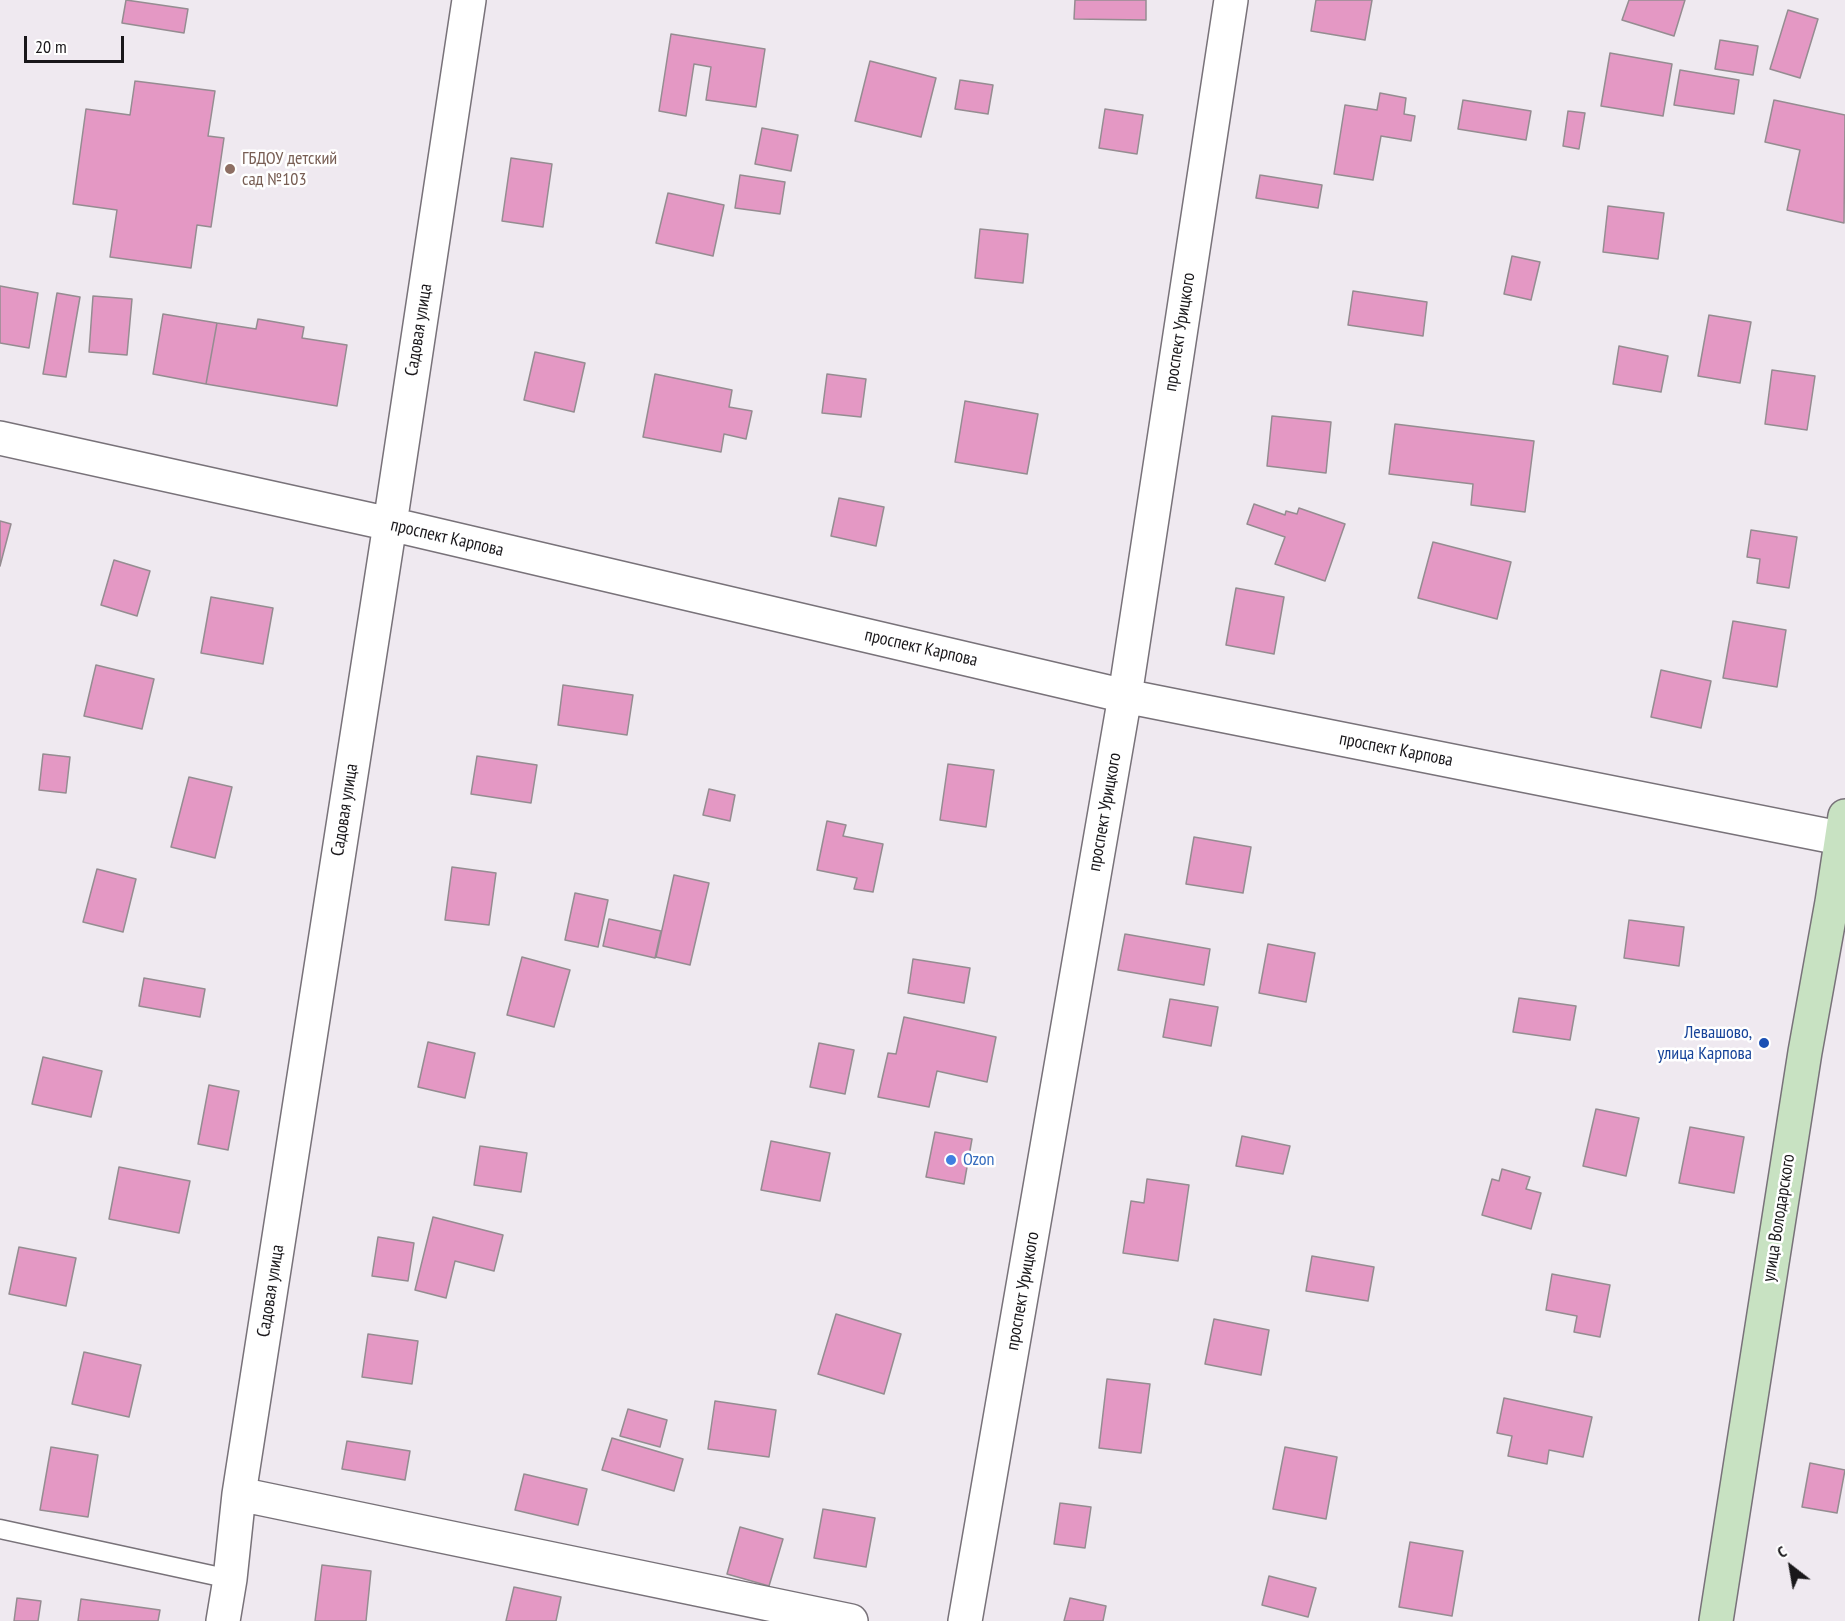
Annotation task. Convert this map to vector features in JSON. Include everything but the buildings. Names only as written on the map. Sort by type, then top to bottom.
[{"type":"street","name":"Садовая улица","points":[[223,1621],[239,1494],[469,0]]},
{"type":"street","name":"проспект Урицкого","points":[[965,1621],[1125,696],[1231,0]]},
{"type":"street","name":"проспект Карпова","points":[[0,438],[390,524],[1125,696],[1844,831]]},
{"type":"street","name":"улица Володарского","points":[[1716,1621],[1805,1052],[1844,831]]},
{"type":"street","points":[[239,1494],[851,1621]]},
{"type":"lane","points":[[0,1529],[230,1579]]},
{"type":"place","name":"ГБДОУ детский сад №103","points":[[230,169]]},
{"type":"place","name":"Левашово, улица Карпова","points":[[1764,1043]]},
{"type":"place","name":"Ozon","points":[[951,1160]]}]
